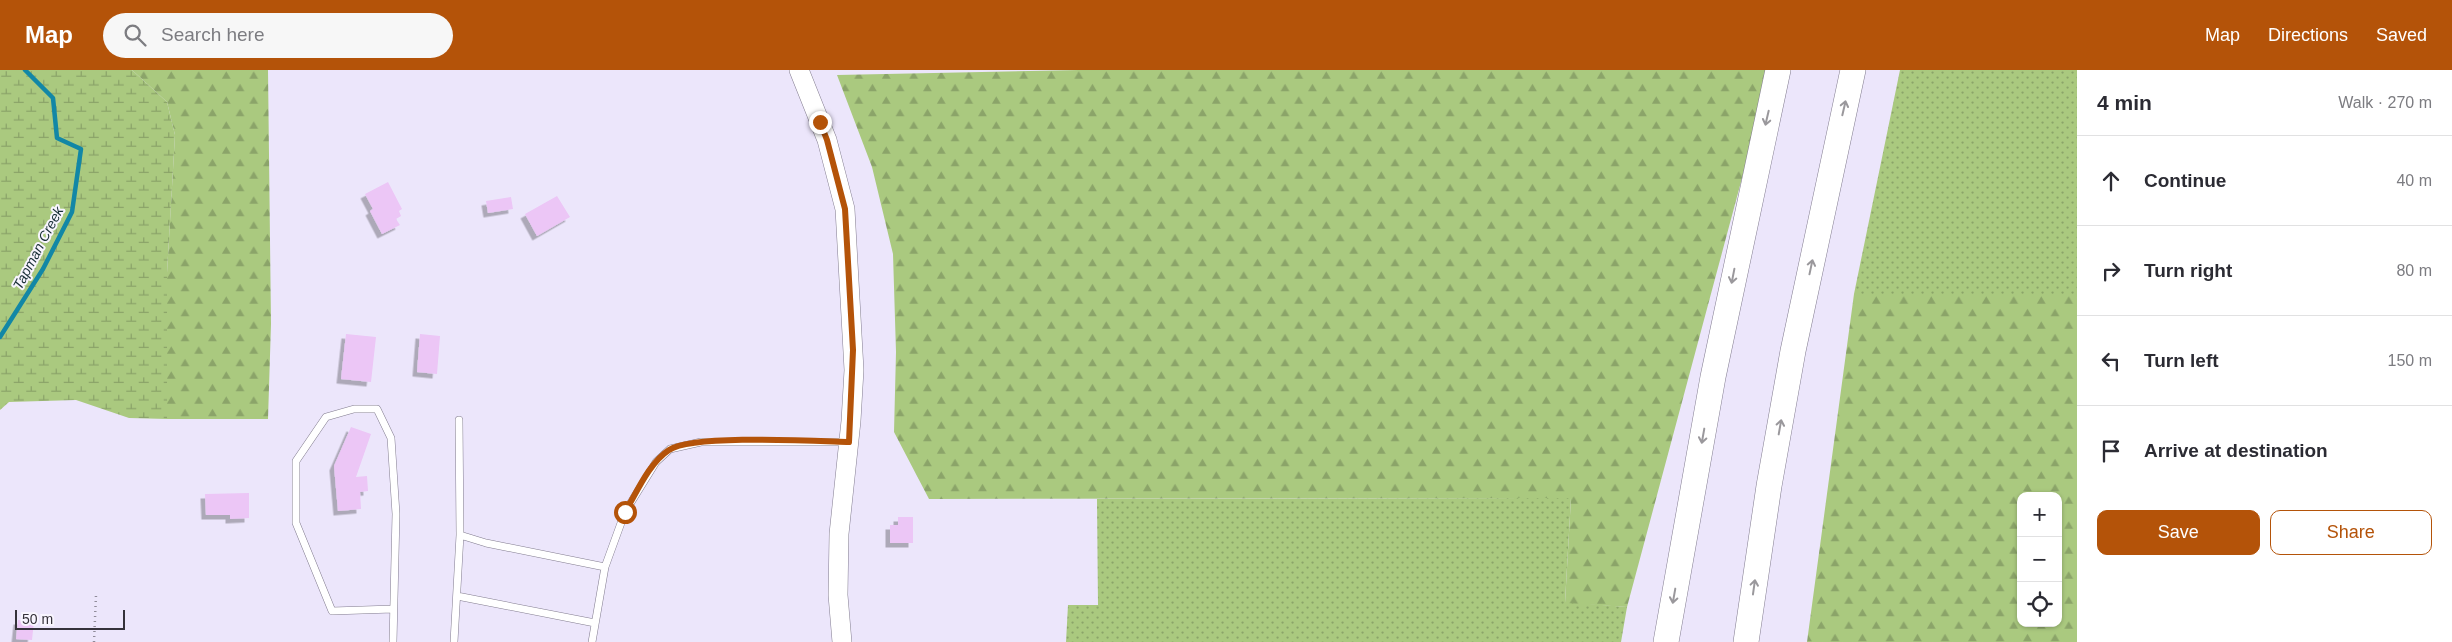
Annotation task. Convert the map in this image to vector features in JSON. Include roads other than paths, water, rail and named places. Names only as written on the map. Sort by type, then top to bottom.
[{"type":"highway","points":[[1666,642],[1713,377],[1778,70]]},
{"type":"highway","points":[[1747,640],[1769,486],[1790,371],[1853,70]]},
{"type":"main road","points":[[799,70],[827,140],[845,209],[853,350],[849,442],[843,486],[838,550],[838,595],[842,642]]},
{"type":"lane","points":[[393,608],[332,611],[296,523],[296,461],[326,417],[354,409],[376,409],[391,438],[396,514],[393,642]]},
{"type":"lane","points":[[454,642],[460,535],[458,420]]},
{"type":"lane","points":[[592,642],[605,567],[625,512],[656,462],[670,449],[701,442],[762,440],[849,442]]},
{"type":"lane","points":[[460,535],[486,543],[605,567]]},
{"type":"lane","points":[[457,596],[595,623]]},
{"type":"waterway","name":"Tapman Creek","points":[[0,337],[43,269],[72,212],[81,149],[57,138],[53,98],[25,70]]}]
